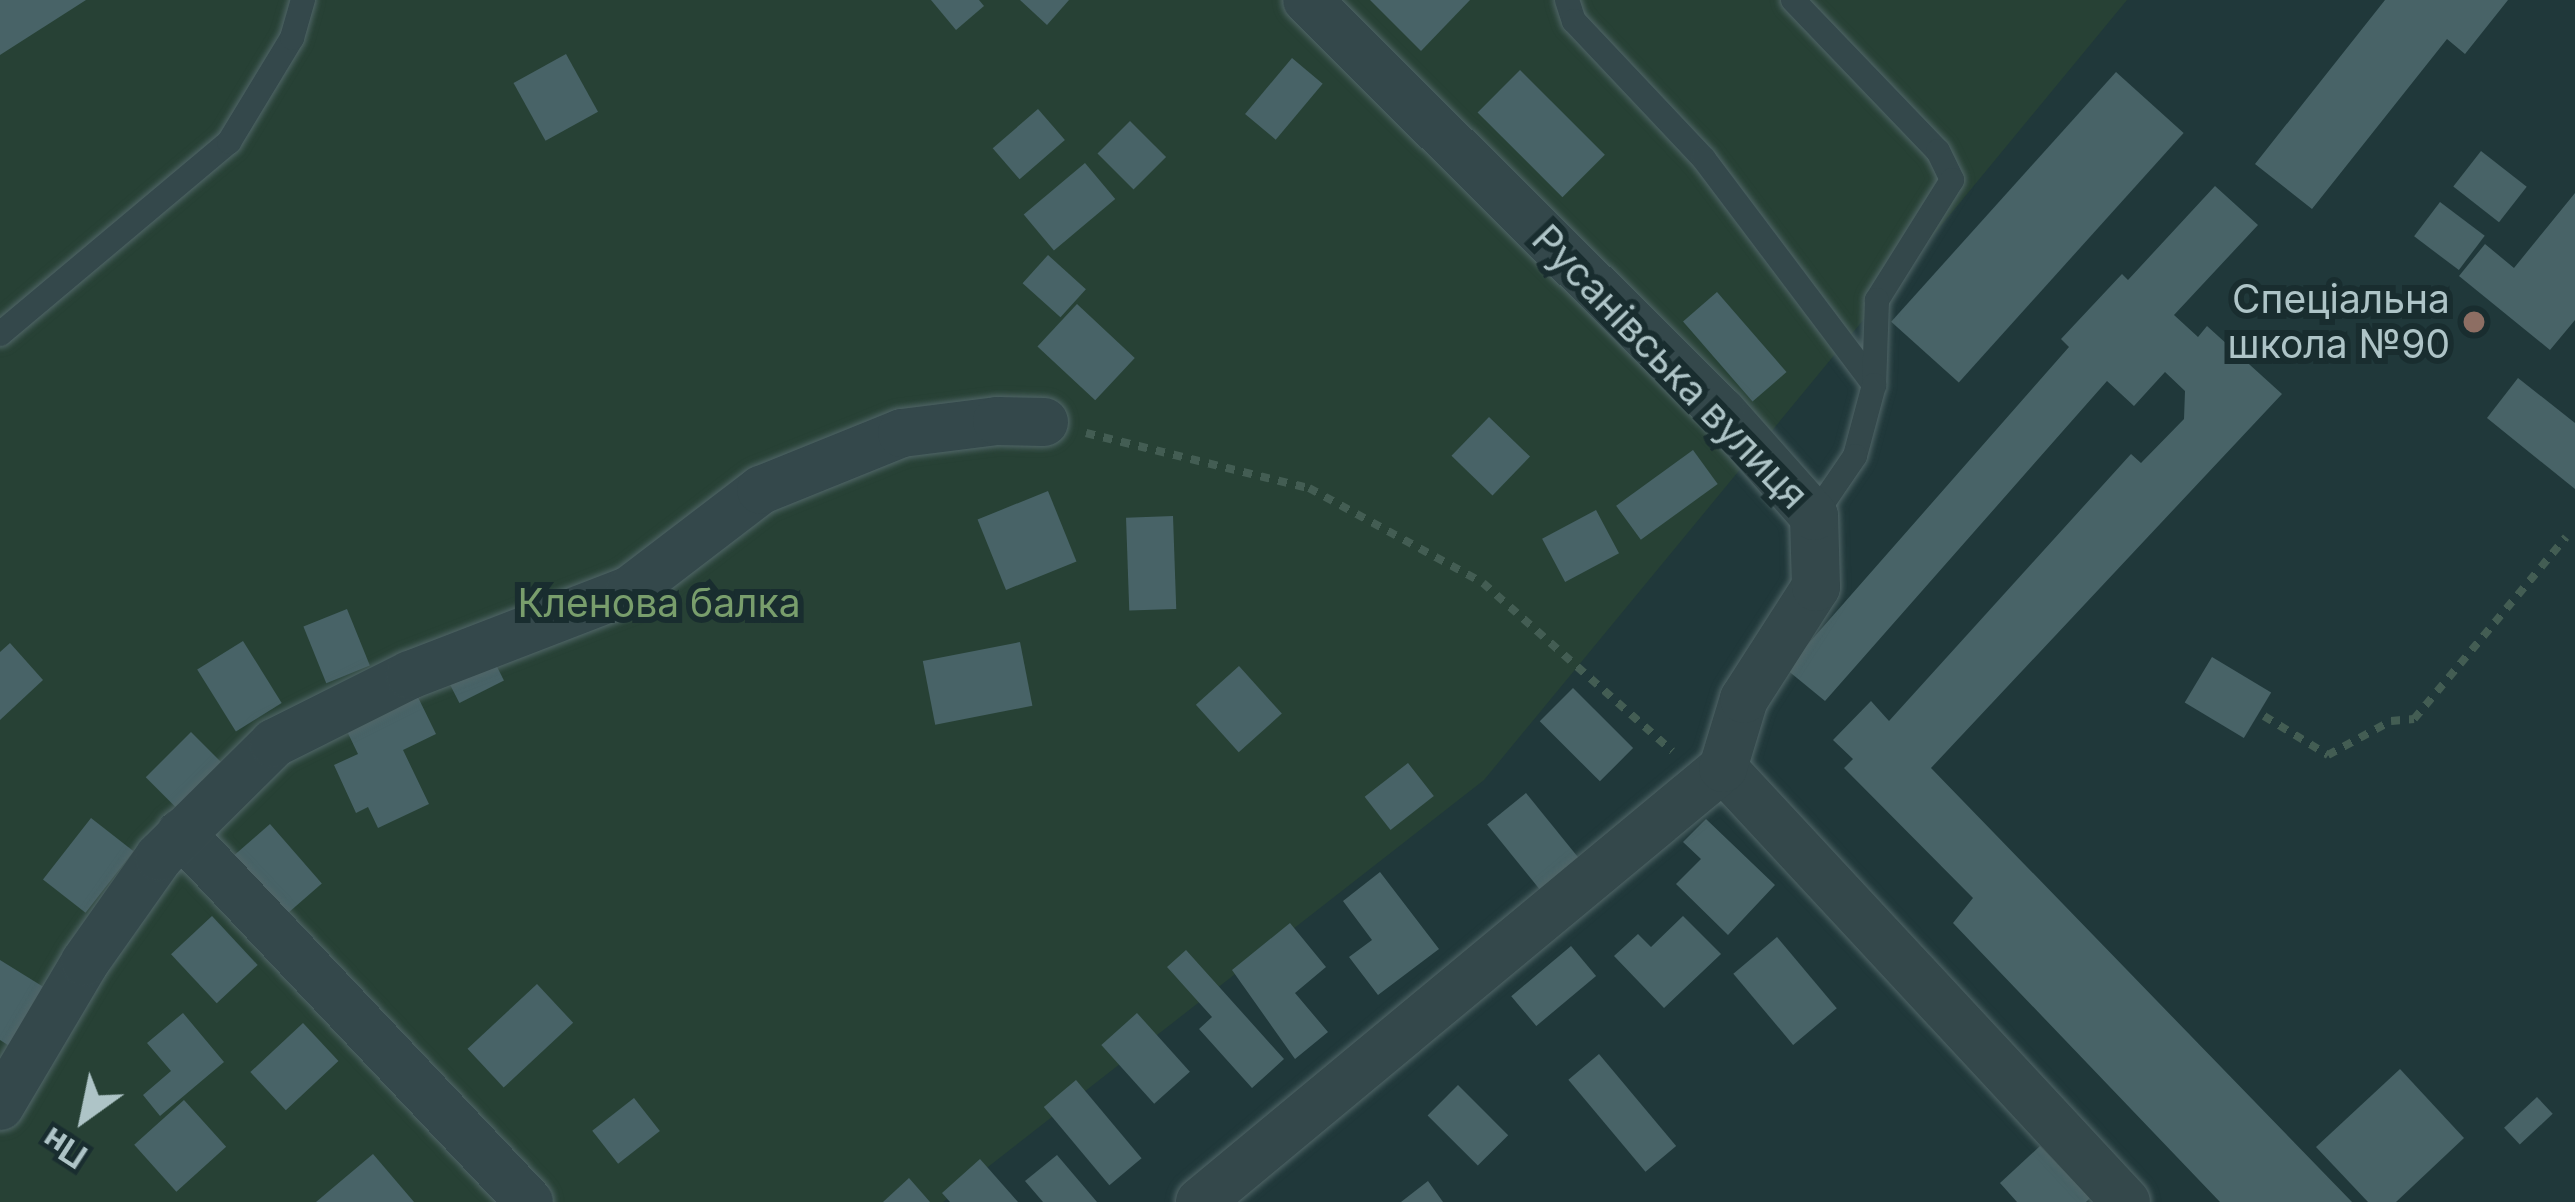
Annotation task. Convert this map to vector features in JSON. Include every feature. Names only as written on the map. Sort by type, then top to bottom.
[{"type":"street","name":"Русанівська вулиця","points":[[1307,0],[1721,411],[1814,516],[1816,586],[1744,699],[1715,775]]},
{"type":"street","points":[[0,1106],[85,962],[181,833],[274,743],[410,675],[630,590],[761,490],[902,433],[997,421],[1044,422]]},
{"type":"street","points":[[1200,1202],[1715,775],[2126,1202]]},
{"type":"street","points":[[181,833],[518,1198]]},
{"type":"lane","points":[[0,334],[36,309],[229,142],[292,38],[303,0]]},
{"type":"lane","points":[[1567,0],[1574,21],[1704,159],[1874,385]]},
{"type":"lane","points":[[1793,0],[1938,151],[1952,180],[1877,300],[1874,385],[1855,456],[1814,516]]},
{"type":"path","points":[[1044,422],[1309,488],[1483,583],[1715,775]]},
{"type":"path","points":[[2264,716],[2328,755],[2392,721],[2414,719],[2566,537]]},
{"type":"green space","name":"Кленова балка","points":[[0,0],[2127,0],[1484,780],[943,1202],[0,1202]]},
{"type":"building","points":[[0,0],[86,0],[0,55]]},
{"type":"building","points":[[931,0],[979,0],[984,6],[956,30]]},
{"type":"building","points":[[1020,0],[1069,0],[1047,25]]},
{"type":"building","points":[[1370,0],[1470,0],[1421,51]]},
{"type":"building","points":[[2385,0],[2508,0],[2465,54],[2447,39],[2312,209],[2255,164]]},
{"type":"building","points":[[566,54],[598,112],[546,141],[514,83]]},
{"type":"building","points":[[1292,58],[1323,84],[1276,140],[1245,114]]},
{"type":"building","points":[[1520,70],[1605,155],[1562,197],[1478,112]]},
{"type":"building","points":[[2116,72],[2184,133],[1959,383],[1891,322]]},
{"type":"building","points":[[1038,109],[1065,140],[1020,179],[993,148]]},
{"type":"building","points":[[1130,121],[1166,157],[1134,190],[1097,154]]},
{"type":"building","points":[[2481,151],[2527,187],[2499,222],[2453,186]]},
{"type":"building","points":[[1085,163],[1115,199],[1054,250],[1024,214]]},
{"type":"building","points":[[2215,186],[2258,225],[2174,315],[2198,337],[2207,326],[2282,394],[1931,768],[2352,1202],[2220,1202],[1953,923],[1973,898],[1844,768],[1853,759],[1833,740],[1871,701],[1889,721],[2131,454],[2141,463],[2184,419],[2185,391],[2165,372],[2134,406],[2107,381],[1825,701],[1786,669],[2069,347],[2061,339],[2122,274],[2128,280]]},
{"type":"building","points":[[2575,193],[2575,320],[2550,350],[2459,276],[2485,244],[2514,268]]},
{"type":"building","points":[[2440,202],[2485,236],[2459,270],[2414,236]]},
{"type":"building","points":[[1048,255],[1086,289],[1060,317],[1023,283]]},
{"type":"building","points":[[1717,292],[1787,372],[1753,402],[1683,322]]},
{"type":"building","points":[[1077,304],[1135,358],[1095,400],[1037,346]]},
{"type":"building","points":[[2518,378],[2575,423],[2575,489],[2487,418]]},
{"type":"building","points":[[1489,417],[1530,457],[1492,495],[1451,456]]},
{"type":"building","points":[[1693,450],[1718,484],[1641,540],[1616,506]]},
{"type":"building","points":[[1048,491],[1076,561],[1006,590],[978,519]]},
{"type":"building","points":[[1596,510],[1619,553],[1565,582],[1542,539]]},
{"type":"building","points":[[1173,516],[1176,609],[1129,611],[1126,518]]},
{"type":"building","points":[[347,609],[370,666],[326,683],[303,627]]},
{"type":"building","points":[[243,641],[282,703],[236,732],[197,670]]},
{"type":"building","points":[[1020,642],[1032,706],[935,725],[923,661]]},
{"type":"building","points":[[10,643],[43,680],[0,720],[0,652]]},
{"type":"building","points":[[489,651],[504,680],[459,703],[444,674]]},
{"type":"building","points":[[2212,657],[2271,693],[2244,738],[2185,702]]},
{"type":"building","points":[[1239,666],[1282,714],[1239,752],[1196,705]]},
{"type":"building","points":[[412,685],[436,734],[403,750],[429,804],[378,828],[368,807],[356,813],[334,765],[358,754],[344,725]]},
{"type":"building","points":[[1573,688],[1633,748],[1600,781],[1540,721]]},
{"type":"building","points":[[191,732],[224,765],[179,810],[146,777]]},
{"type":"building","points":[[1408,763],[1434,796],[1391,830],[1365,797]]},
{"type":"building","points":[[1526,793],[1579,858],[1540,890],[1487,824]]},
{"type":"building","points":[[91,818],[134,851],[86,913],[43,879]]},
{"type":"building","points":[[1706,819],[1775,885],[1728,935],[1676,884],[1701,859],[1683,842]]},
{"type":"building","points":[[270,824],[322,884],[285,916],[233,856]]},
{"type":"building","points":[[1380,872],[1439,949],[1378,995],[1349,957],[1372,940],[1343,901]]},
{"type":"building","points":[[212,916],[258,965],[217,1003],[171,954]]},
{"type":"building","points":[[1683,916],[1721,954],[1664,1008],[1614,956],[1638,934],[1651,947]]},
{"type":"building","points":[[1290,923],[1326,967],[1295,993],[1328,1032],[1295,1059],[1232,970]]},
{"type":"building","points":[[1777,937],[1837,1008],[1793,1045],[1733,974]]},
{"type":"building","points":[[1571,946],[1596,976],[1536,1026],[1511,996]]},
{"type":"building","points":[[1186,950],[1284,1059],[1252,1088],[1199,1029],[1212,1017],[1167,967]]},
{"type":"building","points":[[0,960],[50,991],[14,1049],[0,1040]]},
{"type":"building","points":[[537,984],[573,1023],[504,1088],[468,1049]]},
{"type":"building","points":[[183,1013],[224,1062],[160,1116],[143,1095],[171,1071],[147,1043]]},
{"type":"building","points":[[1137,1013],[1190,1072],[1154,1104],[1101,1045]]},
{"type":"building","points":[[303,1023],[338,1061],[286,1110],[250,1072]]},
{"type":"building","points":[[1599,1054],[1676,1146],[1645,1172],[1568,1080]]},
{"type":"building","points":[[2400,1069],[2464,1138],[2396,1202],[2368,1202],[2316,1147]]},
{"type":"building","points":[[1076,1080],[1142,1158],[1109,1185],[1044,1107]]},
{"type":"building","points":[[1458,1085],[1508,1135],[1478,1166],[1428,1115]]},
{"type":"building","points":[[2537,1097],[2553,1114],[2520,1145],[2504,1128]]},
{"type":"building","points":[[634,1098],[660,1131],[618,1164],[592,1131]]},
{"type":"building","points":[[184,1100],[226,1147],[176,1192],[134,1145]]},
{"type":"building","points":[[2040,1146],[2090,1198],[2086,1202],[2017,1202],[2000,1183]]},
{"type":"building","points":[[373,1154],[414,1202],[316,1202]]},
{"type":"building","points":[[1057,1155],[1097,1202],[1043,1202],[1025,1181]]},
{"type":"building","points":[[980,1159],[1018,1202],[950,1202],[942,1193]]},
{"type":"building","points":[[909,1178],[930,1202],[883,1202]]},
{"type":"building","points":[[1428,1181],[1443,1202],[1401,1202]]},
{"type":"place","name":"Спеціальна школа №90","points":[[2474,322]]}]
